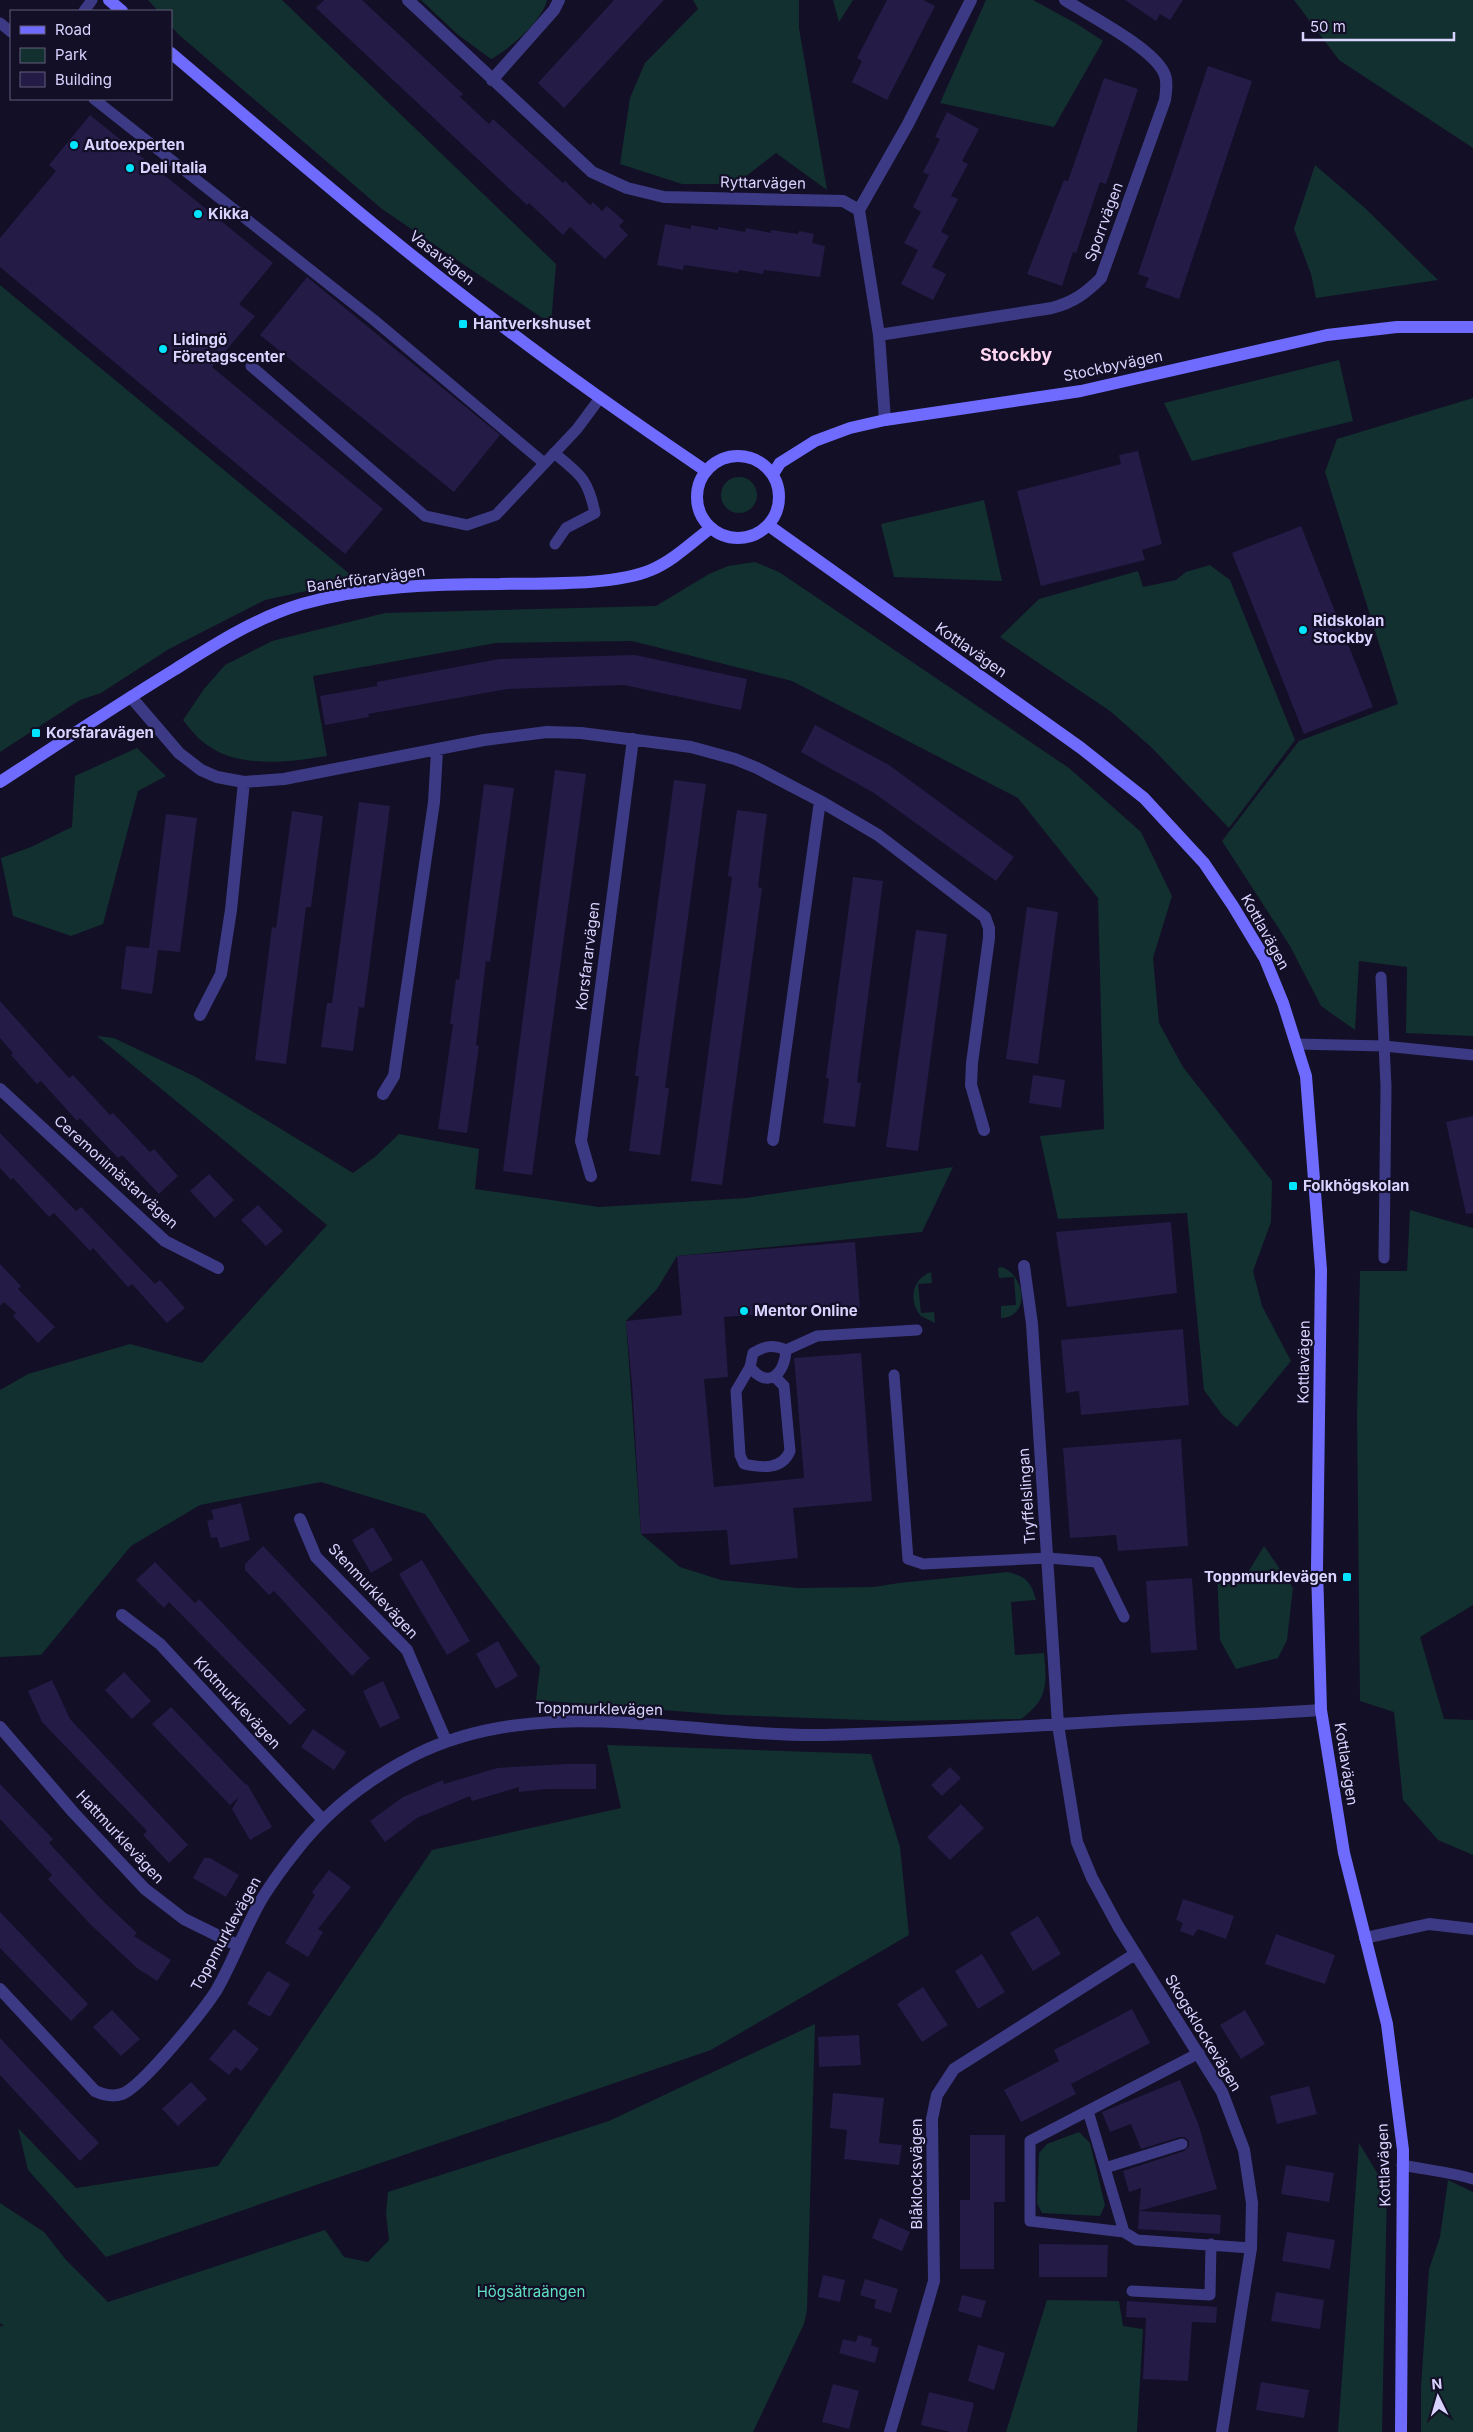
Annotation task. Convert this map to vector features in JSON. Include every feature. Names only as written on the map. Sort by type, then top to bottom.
[{"type":"street","points":[[109,0],[121,10]]},
{"type":"street","name":"Ryttarvägen","points":[[408,0],[592,172],[627,188],[664,197],[843,201],[859,210]]},
{"type":"street","points":[[492,80],[556,5],[566,0]]},
{"type":"street","points":[[885,420],[879,335],[859,210],[908,124],[971,0]]},
{"type":"street","name":"Sporrvägen","points":[[879,335],[1069,304],[1084,295],[1101,278],[1165,100],[1166,84],[1164,73],[1142,48],[1066,0]]},
{"type":"street","name":"Vasavägen","points":[[172,54],[380,230],[488,316],[600,398],[706,471]]},
{"type":"street","name":"Stockbyvägen","points":[[773,474],[780,463],[814,441],[850,428],[885,420],[1081,391],[1327,335],[1397,327],[1473,328]]},
{"type":"street","points":[[740,455],[755,459],[773,474],[780,498],[777,512],[768,525],[756,534],[740,538],[723,535],[711,528],[703,518],[698,502],[699,486],[706,471],[722,459],[740,455]]},
{"type":"street","name":"Kottlavägen","points":[[768,525],[1081,748],[1144,798],[1204,863],[1233,906],[1265,959],[1296,1044],[1306,1076],[1321,1270],[1317,1568],[1321,1710],[1344,1853],[1388,2024],[1402,2150],[1401,2432]]},
{"type":"street","name":"Banérförarvägen","points":[[0,782],[130,697],[254,621],[303,604],[372,591],[445,584],[537,584],[622,579],[651,570],[673,558],[711,528]]},
{"type":"street","points":[[130,697],[179,753],[201,770],[217,778],[244,782],[284,779],[436,751],[484,740],[547,732],[581,733],[691,747],[735,759],[772,774],[878,835],[985,916],[989,928],[989,938],[972,1063],[971,1085],[984,1130]]},
{"type":"street","name":"Korsfararvägen","points":[[591,1176],[581,1141],[633,739]]},
{"type":"street","points":[[382,1094],[394,1076],[434,802],[436,751]]},
{"type":"street","points":[[200,1015],[221,974],[231,910],[244,782]]},
{"type":"street","points":[[773,1140],[820,801]]},
{"type":"street","name":"Ceremonimästarvägen","points":[[0,1089],[165,1241],[218,1268]]},
{"type":"street","name":"Tryffelslingan","points":[[1024,1266],[1032,1324],[1058,1725]]},
{"type":"street","name":"Stenmurklevägen","points":[[300,1518],[316,1557],[407,1650],[446,1742]]},
{"type":"street","name":"Klotmurklevägen","points":[[122,1615],[160,1644],[323,1820]]},
{"type":"street","name":"Toppmurklevägen","points":[[0,1988],[95,2091],[114,2096],[129,2091],[187,2031],[217,1989],[237,1945],[264,1896],[297,1849],[323,1820],[355,1793],[388,1770],[446,1742],[486,1730],[533,1722],[583,1722],[819,1735],[939,1732],[1321,1710]]},
{"type":"street","name":"Skogsklockevägen","points":[[1058,1725],[1077,1842],[1092,1878],[1135,1954],[1222,2092],[1244,2150],[1252,2203],[1251,2248],[1222,2432]]},
{"type":"street","name":"Hattmurklevägen","points":[[0,1727],[73,1812],[145,1890],[184,1919],[237,1945]]},
{"type":"street","points":[[1366,1938],[1429,1924],[1473,1929]]},
{"type":"street","name":"Blåklocksvägen","points":[[890,2432],[934,2281],[932,2119],[937,2095],[954,2069],[1135,1954]]},
{"type":"lane","points":[[0,23],[10,31]]},
{"type":"lane","points":[[95,100],[374,320],[544,463]]},
{"type":"lane","points":[[251,366],[425,516],[467,525],[496,515],[554,453],[600,398]]},
{"type":"lane","points":[[554,453],[581,475],[590,490],[595,513],[566,528],[555,544]]},
{"type":"lane","points":[[1381,978],[1386,1087],[1384,1258]]},
{"type":"lane","points":[[1296,1044],[1384,1046],[1473,1055]]},
{"type":"lane","points":[[750,1367],[756,1374],[776,1377],[784,1386],[790,1450],[787,1459],[781,1464],[759,1467],[744,1464],[740,1455],[736,1391],[750,1367],[753,1354],[764,1347],[777,1346],[786,1350],[817,1336],[917,1330]]},
{"type":"lane","points":[[776,1377],[781,1371],[786,1350]]},
{"type":"lane","points":[[894,1375],[908,1559],[923,1564],[1048,1558],[1097,1562],[1124,1617]]},
{"type":"lane","points":[[1199,2053],[1030,2140],[1030,2221],[1124,2232],[1137,2240],[1251,2248]]},
{"type":"lane","points":[[1088,2111],[1124,2232]]},
{"type":"lane","points":[[1105,2168],[1182,2144]]},
{"type":"lane","points":[[1402,2165],[1426,2170],[1452,2172],[1473,2179]]},
{"type":"lane","points":[[1132,2291],[1210,2295],[1212,2244]]},
{"type":"green space","points":[[148,0],[282,0],[556,264],[551,324],[382,209],[178,34],[172,27],[172,10],[157,10]]},
{"type":"green space","points":[[421,0],[547,0],[539,16],[524,34],[507,49],[491,59],[457,34]]},
{"type":"green space","points":[[693,0],[799,0],[799,28],[827,190],[776,153],[736,184],[682,184],[620,164],[630,98],[645,63],[698,9]]},
{"type":"green space","points":[[833,0],[853,0],[839,22]]},
{"type":"green space","points":[[986,0],[1033,0],[1077,24],[1103,41],[1054,127],[940,103]]},
{"type":"green space","points":[[1294,0],[1473,0],[1473,148],[1339,60]]},
{"type":"green space","points":[[1315,165],[1365,208],[1438,280],[1316,298],[1311,274],[1294,229]]},
{"type":"green space","points":[[0,285],[357,580],[265,600],[169,649],[101,693],[80,700],[0,752]]},
{"type":"green space","points":[[1339,360],[1353,421],[1192,461],[1164,403]]},
{"type":"green space","points":[[1473,398],[1473,1036],[1406,1033],[1407,967],[1359,961],[1355,1030],[1321,1006],[1290,946],[1222,841],[1299,741],[1398,704],[1325,472],[1337,439]]},
{"type":"green space","points":[[739,477],[746,478],[752,482],[756,488],[756,502],[752,508],[746,512],[739,513],[732,512],[726,508],[722,502],[721,495],[722,488],[726,482],[732,478]]},
{"type":"green space","points":[[984,500],[1002,581],[894,577],[881,524]]},
{"type":"green space","points":[[755,562],[779,572],[1069,768],[1141,832],[1172,896],[1153,958],[1159,1023],[1183,1067],[1272,1181],[1271,1222],[1253,1271],[1262,1306],[1291,1361],[1237,1427],[1223,1416],[1204,1390],[1187,1213],[1058,1219],[1040,1136],[1104,1129],[1098,898],[1018,798],[792,681],[632,641],[496,643],[313,676],[327,756],[266,762],[234,758],[220,753],[207,745],[183,720],[204,689],[225,665],[272,641],[385,613],[656,606],[709,574],[728,566]]},
{"type":"green space","points":[[1210,565],[1230,580],[1295,740],[1229,828],[1151,747],[1110,711],[1000,637],[1039,599],[1138,571],[1143,587],[1176,580],[1186,572]]},
{"type":"green space","points":[[137,748],[166,776],[138,791],[103,924],[71,936],[13,916],[1,858],[31,847],[72,827],[75,776]]},
{"type":"green space","points":[[97,1036],[114,1038],[196,1077],[353,1173],[376,1156],[399,1134],[479,1149],[475,1189],[599,1207],[746,1198],[953,1167],[922,1232],[677,1256],[657,1289],[626,1321],[641,1534],[680,1567],[721,1580],[797,1588],[874,1587],[1008,1572],[1019,1576],[1030,1584],[1036,1600],[1011,1602],[1015,1655],[1044,1653],[1045,1682],[1041,1698],[1030,1712],[1021,1719],[894,1721],[726,1715],[536,1700],[540,1667],[425,1514],[321,1482],[200,1505],[131,1546],[41,1655],[0,1657],[0,1390],[28,1374],[130,1344],[202,1363],[327,1225]]},
{"type":"green space","points":[[1410,1210],[1473,1228],[1473,1605],[1420,1637],[1444,1719],[1473,1720],[1473,1855],[1438,1840],[1403,1800],[1394,1712],[1360,1701],[1357,1414],[1360,1271],[1407,1271]]},
{"type":"green space","points":[[1002,1267],[1010,1271],[1015,1278],[1020,1286],[1021,1303],[1011,1316],[1001,1318],[1001,1306],[1016,1305],[1014,1277],[999,1278],[998,1268]]},
{"type":"green space","points":[[931,1272],[932,1283],[918,1284],[921,1313],[934,1312],[935,1323],[921,1316],[914,1304],[913,1297],[916,1285],[925,1275]]},
{"type":"green space","points":[[1264,1546],[1293,1588],[1287,1640],[1278,1658],[1236,1669],[1220,1640],[1217,1571],[1244,1579]]},
{"type":"green space","points":[[607,1745],[871,1754],[900,1847],[909,1935],[711,2050],[106,2257],[28,2170],[18,2128],[76,2188],[218,2166],[432,1850],[621,1808]]},
{"type":"green space","name":"Högsätraängen","points":[[815,2024],[807,2310],[804,2324],[753,2432],[0,2432],[0,2326],[4,2326],[0,2323],[0,2203],[44,2232],[66,2260],[108,2302],[325,2230],[344,2257],[368,2262],[389,2240],[386,2214],[388,2192],[609,2121]]},
{"type":"green space","points":[[1079,2132],[1090,2143],[1105,2205],[1100,2216],[1042,2213],[1037,2203],[1039,2153],[1047,2144]]},
{"type":"green space","points":[[1359,2143],[1387,2189],[1382,2432],[1338,2432]]},
{"type":"green space","points":[[1448,2180],[1473,2192],[1473,2432],[1421,2432],[1421,2387],[1429,2269],[1440,2237]]},
{"type":"green space","points":[[1047,2300],[1119,2301],[1123,2326],[1143,2329],[1137,2432],[1006,2432]]},
{"type":"building","points":[[324,0],[362,0],[463,94],[460,97],[489,124],[493,119],[590,205],[593,202],[602,211],[607,206],[624,221],[619,226],[628,235],[605,259],[570,227],[563,235],[529,203],[527,205],[316,8]]},
{"type":"building","points":[[614,0],[664,0],[564,108],[538,83]]},
{"type":"building","points":[[887,0],[923,0],[935,6],[887,100],[852,82],[862,61],[857,58]]},
{"type":"building","points":[[1125,0],[1183,0],[1170,20],[1160,14],[1156,21]]},
{"type":"building","points":[[1208,66],[1252,81],[1179,299],[1145,287],[1149,278],[1138,274]]},
{"type":"building","points":[[1104,78],[1138,89],[1106,184],[1100,182],[1076,253],[1073,252],[1062,286],[1027,274],[1064,180],[1068,181]]},
{"type":"building","points":[[947,112],[979,129],[962,161],[968,164],[951,196],[958,199],[941,232],[949,236],[932,267],[946,274],[933,300],[901,284],[918,250],[904,243],[921,212],[913,207],[929,175],[923,172],[940,139],[935,137]]},
{"type":"building","name":"Lidingö Företagscenter","points":[[90,115],[273,263],[239,304],[255,316],[212,367],[383,509],[345,554],[0,267],[0,238],[56,171],[49,165]]},
{"type":"building","points":[[665,224],[691,229],[691,225],[745,232],[746,228],[771,233],[771,230],[798,234],[799,231],[814,234],[812,243],[825,246],[820,277],[764,270],[763,274],[739,270],[738,273],[684,265],[683,270],[657,265]]},
{"type":"building","points":[[307,277],[500,435],[454,492],[260,335]]},
{"type":"building","points":[[1138,451],[1162,544],[1142,550],[1145,560],[1041,586],[1017,491],[1121,464],[1119,455]]},
{"type":"building","name":"Ridskolan Stockby","points":[[1301,526],[1373,707],[1304,734],[1232,553]]},
{"type":"building","points":[[635,655],[747,679],[741,710],[624,685],[507,689],[368,714],[369,717],[325,725],[320,696],[377,686],[377,682],[499,659]]},
{"type":"building","points":[[815,725],[889,765],[1014,857],[996,881],[874,793],[801,752]]},
{"type":"building","points":[[555,770],[586,774],[532,1175],[503,1171]]},
{"type":"building","points":[[674,780],[706,784],[665,1088],[669,1088],[660,1155],[629,1151],[639,1076],[635,1076]]},
{"type":"building","points":[[484,784],[514,788],[490,962],[486,961],[476,1045],[479,1046],[467,1133],[438,1129],[453,1024],[450,1024],[456,979],[459,980]]},
{"type":"building","points":[[359,802],[390,806],[364,1008],[359,1007],[353,1051],[321,1047],[327,1003],[332,1003]]},
{"type":"building","points":[[737,810],[767,814],[758,887],[762,888],[722,1185],[691,1181],[732,877],[728,876]]},
{"type":"building","points":[[292,811],[323,816],[311,907],[306,907],[286,1064],[255,1060],[272,927],[276,928]]},
{"type":"building","points":[[166,814],[197,818],[180,952],[158,950],[152,994],[121,989],[126,946],[149,948]]},
{"type":"building","points":[[853,877],[883,881],[857,1082],[861,1083],[855,1127],[823,1123],[829,1079],[826,1078]]},
{"type":"building","points":[[1027,907],[1058,912],[1038,1064],[1006,1059]]},
{"type":"building","points":[[916,930],[947,934],[918,1151],[886,1147]]},
{"type":"building","points":[[0,1001],[69,1078],[73,1075],[110,1115],[113,1113],[150,1152],[154,1149],[178,1176],[159,1194],[122,1155],[118,1158],[80,1118],[77,1121],[41,1081],[37,1084],[11,1055],[13,1053],[0,1038]]},
{"type":"building","points":[[1033,1075],[1065,1080],[1061,1108],[1029,1103]]},
{"type":"building","points":[[1473,1116],[1473,1213],[1466,1214],[1446,1122]]},
{"type":"building","points":[[0,1133],[76,1211],[81,1207],[155,1284],[160,1280],[185,1308],[167,1323],[132,1284],[128,1287],[93,1248],[90,1251],[54,1213],[49,1217],[13,1178],[11,1180],[0,1168]]},
{"type":"building","points":[[209,1174],[234,1200],[215,1218],[190,1191]]},
{"type":"building","points":[[258,1205],[283,1231],[266,1246],[241,1220]]},
{"type":"building","points":[[1171,1222],[1177,1293],[1067,1307],[1056,1232]]},
{"type":"building","points":[[855,1242],[860,1308],[724,1317],[728,1377],[704,1379],[714,1487],[804,1478],[794,1358],[861,1353],[872,1501],[793,1508],[798,1558],[730,1565],[727,1530],[641,1534],[632,1384],[626,1321],[682,1315],[677,1256]]},
{"type":"building","points":[[0,1264],[21,1286],[18,1289],[55,1327],[38,1343],[13,1316],[16,1313],[4,1302],[0,1306]]},
{"type":"building","points":[[1183,1329],[1189,1405],[1081,1415],[1079,1391],[1066,1393],[1061,1340]]},
{"type":"building","points":[[1181,1439],[1188,1546],[1118,1551],[1116,1535],[1070,1538],[1063,1448]]},
{"type":"building","points":[[241,1503],[250,1540],[220,1548],[217,1537],[211,1538],[207,1521],[214,1519],[211,1510]]},
{"type":"building","points":[[373,1527],[393,1560],[371,1573],[352,1540]]},
{"type":"building","points":[[263,1546],[370,1658],[352,1676],[274,1591],[269,1595],[245,1570],[245,1564]]},
{"type":"building","points":[[422,1560],[470,1641],[447,1655],[399,1574]]},
{"type":"building","points":[[155,1562],[195,1603],[199,1599],[306,1710],[290,1725],[169,1602],[164,1608],[136,1580]]},
{"type":"building","points":[[1192,1578],[1197,1650],[1151,1653],[1146,1581]]},
{"type":"building","points":[[498,1641],[518,1676],[496,1689],[476,1654]]},
{"type":"building","points":[[124,1672],[151,1701],[132,1719],[105,1690]]},
{"type":"building","points":[[52,1680],[70,1719],[188,1845],[169,1863],[143,1835],[147,1831],[42,1722],[28,1691]]},
{"type":"building","points":[[383,1681],[400,1718],[380,1728],[363,1691]]},
{"type":"building","points":[[171,1707],[247,1784],[272,1827],[250,1840],[232,1809],[239,1797],[230,1805],[152,1724]]},
{"type":"building","points":[[313,1729],[346,1752],[334,1770],[301,1747]]},
{"type":"building","points":[[596,1764],[596,1789],[547,1789],[519,1792],[519,1787],[472,1801],[470,1796],[417,1818],[385,1842],[370,1821],[403,1797],[443,1780],[444,1784],[497,1768]]},
{"type":"building","points":[[950,1767],[961,1778],[942,1796],[931,1785]]},
{"type":"building","points":[[0,1784],[53,1839],[49,1843],[104,1902],[137,1933],[134,1936],[171,1960],[157,1981],[137,1968],[91,1925],[48,1879],[52,1875],[0,1819]]},
{"type":"building","points":[[961,1804],[984,1828],[950,1860],[927,1837]]},
{"type":"building","points":[[204,1858],[210,1858],[239,1875],[226,1897],[193,1878]]},
{"type":"building","points":[[329,1870],[351,1887],[318,1929],[323,1932],[308,1957],[285,1943],[315,1895],[312,1892]]},
{"type":"building","points":[[1183,1899],[1234,1916],[1226,1939],[1198,1929],[1193,1936],[1180,1931],[1183,1923],[1176,1920]]},
{"type":"building","points":[[0,1912],[88,2004],[71,2021],[0,1948]]},
{"type":"building","points":[[1038,1916],[1061,1954],[1033,1971],[1010,1933]]},
{"type":"building","points":[[1276,1934],[1335,1955],[1325,1984],[1265,1964]]},
{"type":"building","points":[[982,1954],[1005,1992],[978,2009],[955,1971]]},
{"type":"building","points":[[268,1971],[290,1984],[270,2017],[247,2004]]},
{"type":"building","points":[[923,1987],[948,2025],[922,2042],[897,2004]]},
{"type":"building","points":[[1132,2009],[1150,2043],[1071,2084],[1076,2094],[1021,2122],[1004,2090],[1059,2061],[1054,2050]]},
{"type":"building","points":[[112,2010],[140,2039],[121,2056],[93,2027]]},
{"type":"building","points":[[1245,2010],[1265,2044],[1241,2059],[1220,2025]]},
{"type":"building","points":[[234,2029],[259,2049],[241,2071],[236,2067],[229,2075],[209,2059]]},
{"type":"building","points":[[859,2035],[861,2065],[819,2067],[818,2037]]},
{"type":"building","points":[[0,2038],[99,2143],[80,2161],[0,2075]]},
{"type":"building","points":[[1180,2080],[1198,2123],[1217,2189],[1139,2211],[1141,2188],[1129,2192],[1123,2171],[1184,2151],[1189,2146],[1189,2141],[1184,2137],[1180,2137],[1141,2149],[1131,2124],[1110,2132],[1102,2112]]},
{"type":"building","points":[[191,2082],[207,2099],[178,2126],[162,2109]]},
{"type":"building","points":[[1309,2086],[1317,2114],[1277,2124],[1270,2096]]},
{"type":"building","points":[[833,2093],[884,2098],[879,2143],[902,2145],[899,2165],[844,2159],[847,2130],[830,2128]]},
{"type":"building","points":[[970,2135],[1005,2135],[1005,2202],[994,2202],[994,2269],[960,2269],[960,2200],[970,2200]]},
{"type":"building","points":[[1286,2165],[1334,2173],[1329,2202],[1281,2194]]},
{"type":"building","points":[[1139,2211],[1221,2215],[1220,2234],[1138,2229]]},
{"type":"building","points":[[880,2218],[910,2232],[902,2251],[872,2238]]},
{"type":"building","points":[[1287,2232],[1335,2240],[1330,2269],[1282,2261]]},
{"type":"building","points":[[1039,2244],[1108,2245],[1107,2277],[1039,2277]]},
{"type":"building","points":[[823,2275],[845,2280],[840,2302],[818,2297]]},
{"type":"building","points":[[865,2279],[898,2289],[891,2313],[874,2308],[876,2300],[860,2295]]},
{"type":"building","points":[[1276,2292],[1324,2300],[1320,2329],[1271,2321]]},
{"type":"building","points":[[962,2295],[986,2301],[981,2318],[958,2311]]},
{"type":"building","points":[[1127,2301],[1217,2307],[1216,2323],[1192,2322],[1188,2381],[1143,2379],[1146,2318],[1126,2317]]},
{"type":"building","points":[[858,2335],[872,2339],[871,2345],[879,2348],[875,2363],[839,2353],[843,2339],[856,2342]]},
{"type":"building","points":[[978,2345],[1005,2353],[994,2390],[968,2381]]},
{"type":"building","points":[[1261,2382],[1309,2390],[1304,2418],[1256,2410]]},
{"type":"building","points":[[833,2384],[859,2391],[849,2429],[822,2422]]},
{"type":"building","points":[[929,2392],[974,2403],[967,2432],[950,2432],[921,2425]]},
{"type":"place","name":"Autoexperten","points":[[74,145]]},
{"type":"place","name":"Deli Italia","points":[[130,168]]},
{"type":"place","name":"Kikka","points":[[198,214]]},
{"type":"place","name":"Hantverkshuset","points":[[463,324]]},
{"type":"place","name":"Lidingö Företagscenter","points":[[163,349]]},
{"type":"place","name":"Ridskolan Stockby","points":[[1303,630]]},
{"type":"place","name":"Korsfaravägen","points":[[36,733]]},
{"type":"place","name":"Folkhögskolan","points":[[1293,1186]]},
{"type":"place","name":"Mentor Online","points":[[744,1311]]},
{"type":"place","name":"Toppmurklevägen","points":[[1347,1577]]},
{"type":"district","name":"Stockby","points":[[1016,355]]}]
